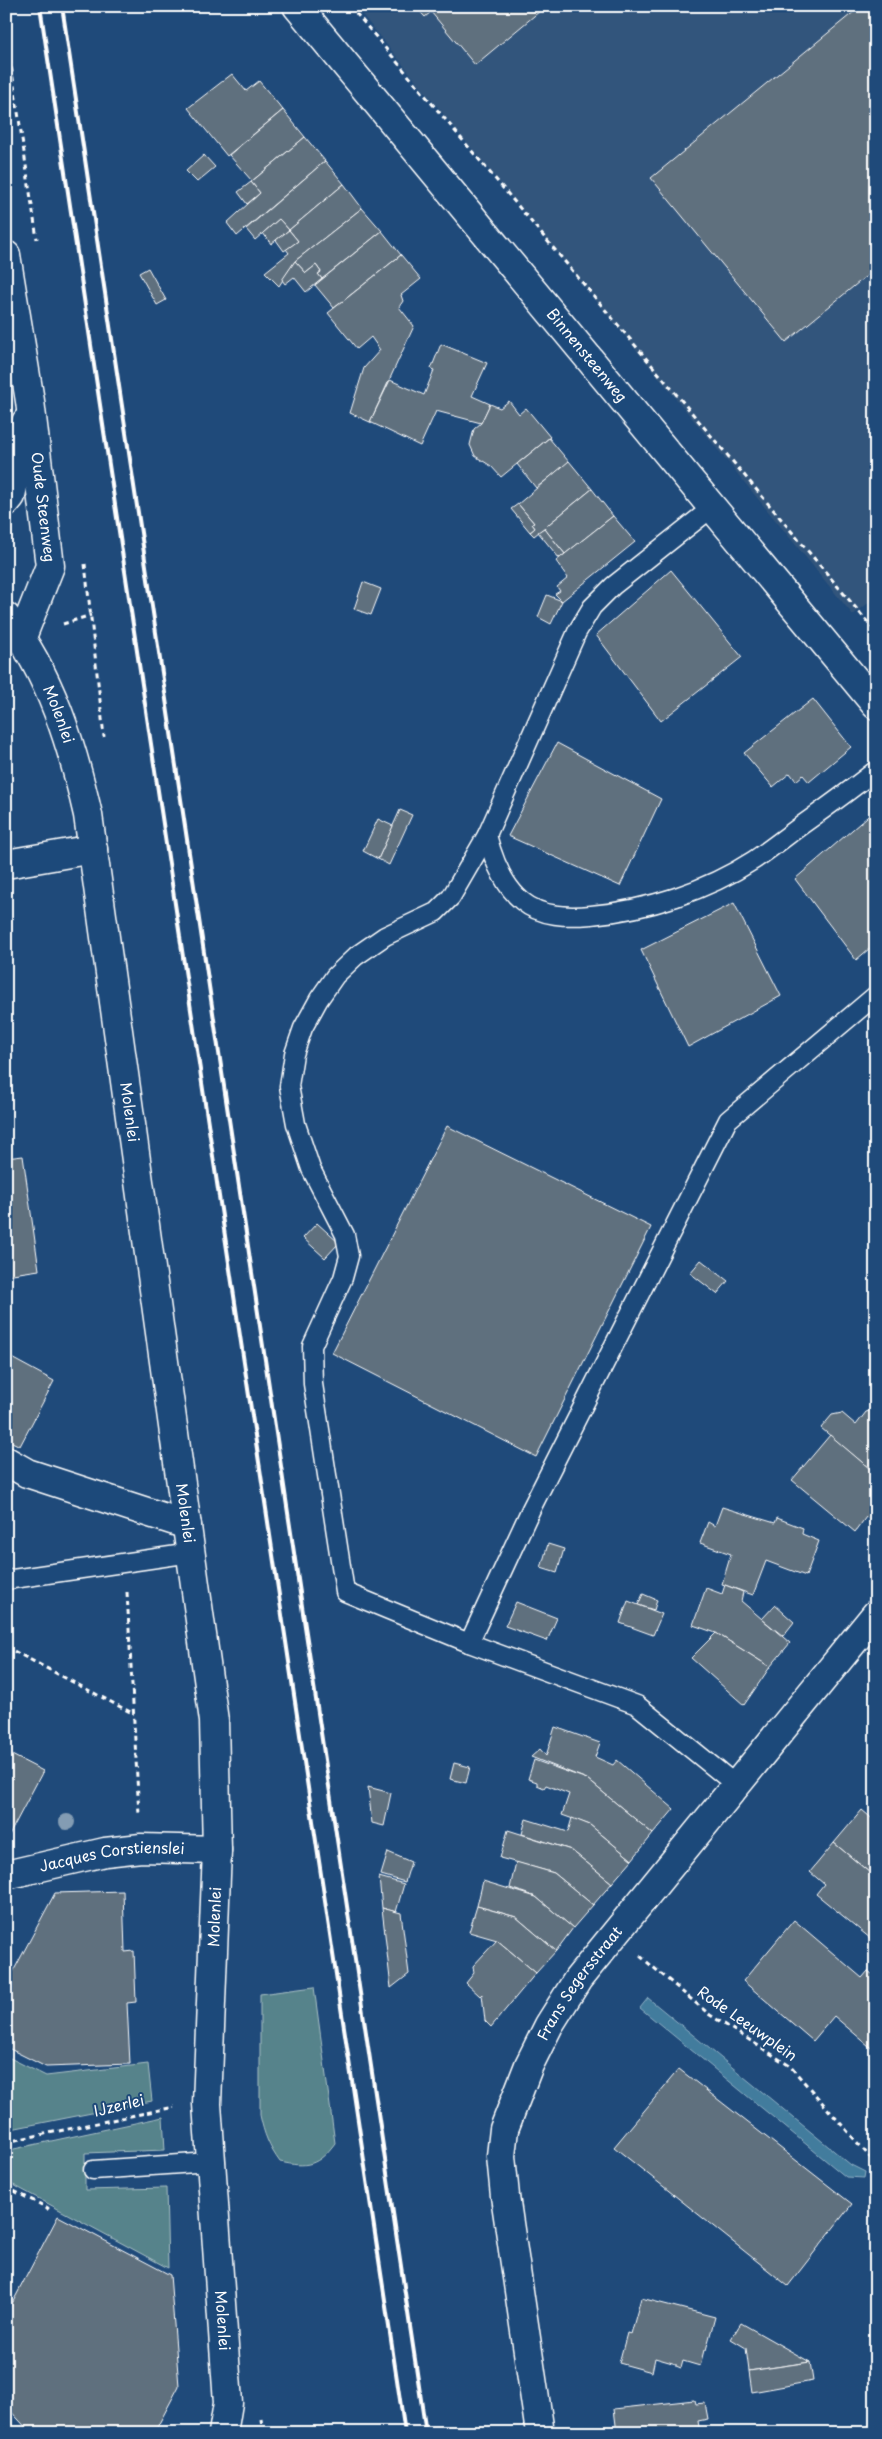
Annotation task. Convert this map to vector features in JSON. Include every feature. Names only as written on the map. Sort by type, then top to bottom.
[{"type":"street","name":"Binnensteenweg","points":[[297,6],[876,705]]},
{"type":"street","name":"Oude Steenweg","points":[[6,255],[30,401],[50,566],[14,627]]},
{"type":"street","name":"Oude Steenweg","points":[[6,502],[11,496],[30,401]]},
{"type":"street","name":"Molenlei","points":[[14,627],[55,700],[75,756],[88,816],[214,1721],[217,1850],[208,2104],[210,2162],[228,2403],[224,2433]]},
{"type":"street","points":[[6,864],[93,849]]},
{"type":"street","points":[[6,1461],[28,1473],[187,1525]]},
{"type":"street","name":"Frans Segersstraat","points":[[540,2433],[504,2196],[501,2156],[504,2129],[529,2065],[549,2024],[578,1978],[876,1614]]},
{"type":"street","name":"Jacques Corstienslei","points":[[6,1875],[105,1852],[141,1848],[217,1850]]},
{"type":"lane","points":[[713,507],[613,586],[592,607],[577,632],[487,836],[450,897],[436,912],[385,936],[356,956],[335,976],[319,999],[303,1028],[294,1054],[289,1086],[296,1124],[311,1168],[345,1235],[349,1256],[343,1278],[312,1346],[313,1384],[345,1592],[469,1643],[637,1704],[736,1785]]},
{"type":"lane","points":[[487,836],[492,855],[504,879],[522,901],[546,914],[575,916],[610,914],[644,908],[686,893],[753,860],[876,770]]},
{"type":"lane","points":[[469,1643],[531,1509],[728,1120],[876,995]]},
{"type":"lane","points":[[6,1580],[191,1553]]},
{"type":"lane","points":[[93,2170],[210,2162]]},
{"type":"path","points":[[350,6],[876,632]]},
{"type":"path","points":[[125,1563],[141,1848]]},
{"type":"path","points":[[6,1647],[134,1714]]},
{"type":"path","name":"Rode Leeuwplein","points":[[615,1934],[710,2015],[790,2066],[876,2164]]},
{"type":"path","name":"IJzerlei","points":[[6,2142],[164,2108],[208,2104]]},
{"type":"path","points":[[6,2187],[48,2208],[46,2210]]},
{"type":"shaded area","points":[[355,6],[876,6],[876,597],[853,615]]},
{"type":"shaded area","points":[[648,1998],[851,2165],[865,2172],[864,2178],[846,2177],[640,2008]]},
{"type":"green space","points":[[314,1987],[335,2143],[317,2161],[298,2165],[280,2162],[267,2140],[260,2115],[260,1994]]},
{"type":"green space","points":[[6,2056],[46,2076],[148,2064],[152,2101],[6,2130]]},
{"type":"green space","points":[[163,2117],[165,2150],[85,2153],[85,2190],[166,2188],[168,2268],[6,2181],[6,2153],[14,2149]]},
{"type":"building","points":[[415,6],[546,6],[475,65],[431,12],[425,17]]},
{"type":"building","points":[[861,6],[876,6],[876,268],[786,342],[651,178]]},
{"type":"building","points":[[232,74],[246,91],[259,81],[283,110],[227,156],[188,108]]},
{"type":"building","points":[[283,110],[305,137],[252,181],[229,155]]},
{"type":"building","points":[[305,137],[325,161],[237,236],[227,223],[260,193],[251,182]]},
{"type":"building","points":[[204,155],[215,167],[197,182],[186,171]]},
{"type":"building","points":[[325,161],[344,184],[289,230],[279,219],[255,240],[246,229]]},
{"type":"building","points":[[251,182],[260,193],[247,204],[238,192]]},
{"type":"building","points":[[344,184],[362,208],[295,261],[279,286],[265,272],[289,253],[286,249],[298,241],[289,230]]},
{"type":"building","points":[[362,208],[382,231],[322,279],[318,274],[321,272],[316,265],[306,273],[295,261]]},
{"type":"building","points":[[279,219],[289,230],[271,244],[263,233]]},
{"type":"building","points":[[289,230],[298,241],[284,251],[276,240]]},
{"type":"building","points":[[382,231],[401,255],[334,308],[315,285]]},
{"type":"building","points":[[401,255],[421,279],[401,295],[403,301],[399,307],[414,326],[370,422],[350,413],[364,368],[380,350],[371,337],[357,349],[328,313]]},
{"type":"building","points":[[295,261],[306,273],[316,265],[321,272],[318,274],[322,279],[306,292],[294,277],[285,284],[282,280]]},
{"type":"building","points":[[148,268],[166,300],[157,305],[139,273]]},
{"type":"building","points":[[441,344],[487,363],[472,396],[490,404],[481,423],[436,411],[420,446],[370,422],[390,380],[424,395],[434,370],[431,369]]},
{"type":"building","points":[[509,401],[519,414],[526,408],[550,437],[501,477],[491,466],[475,456],[470,445],[474,429],[481,423],[490,404],[500,408]]},
{"type":"building","points":[[549,438],[569,462],[536,488],[517,464]]},
{"type":"building","points":[[569,461],[592,489],[534,536],[530,532],[535,528],[532,524],[534,523],[518,504]]},
{"type":"building","points":[[592,489],[613,516],[565,554],[544,528]]},
{"type":"building","points":[[518,504],[534,523],[532,524],[535,528],[530,532],[511,509]]},
{"type":"building","points":[[613,516],[635,542],[562,601],[555,594],[560,591],[557,587],[568,578],[556,561]]},
{"type":"building","points":[[544,528],[565,554],[559,558],[538,532]]},
{"type":"building","points":[[671,570],[742,657],[661,721],[596,635]]},
{"type":"building","points":[[363,582],[381,589],[371,615],[354,609]]},
{"type":"building","points":[[547,595],[562,601],[551,624],[538,617]]},
{"type":"building","points":[[813,699],[851,747],[809,782],[803,775],[796,781],[790,773],[773,787],[744,753]]},
{"type":"building","points":[[557,743],[661,799],[620,886],[508,836]]},
{"type":"building","points":[[400,810],[412,815],[389,865],[378,859]]},
{"type":"building","points":[[874,811],[876,813],[876,943],[856,960],[795,879]]},
{"type":"building","points":[[378,819],[393,826],[378,859],[363,851]]},
{"type":"building","points":[[734,903],[781,996],[688,1047],[641,950]]},
{"type":"building","points":[[447,1126],[651,1227],[536,1457],[332,1353]]},
{"type":"building","points":[[23,1156],[39,1270],[6,1275],[6,1158]]},
{"type":"building","points":[[317,1223],[339,1243],[325,1258],[303,1238]]},
{"type":"building","points":[[701,1260],[728,1281],[717,1294],[690,1273]]},
{"type":"building","points":[[6,1355],[54,1381],[20,1446],[6,1439]]},
{"type":"building","points":[[876,1409],[876,1474],[821,1428],[832,1415],[842,1413],[856,1425],[866,1412]]},
{"type":"building","points":[[830,1435],[876,1474],[876,1525],[866,1517],[855,1532],[792,1480]]},
{"type":"building","points":[[722,1507],[775,1523],[777,1518],[803,1528],[802,1534],[819,1541],[806,1576],[766,1561],[753,1595],[722,1584],[731,1554],[700,1543],[708,1522],[715,1526]]},
{"type":"building","points":[[548,1544],[564,1549],[557,1573],[541,1568]]},
{"type":"building","points":[[725,1585],[743,1592],[741,1601],[790,1643],[770,1667],[716,1633],[693,1625],[706,1588],[722,1594]]},
{"type":"building","points":[[643,1594],[657,1600],[654,1610],[638,1605]]},
{"type":"building","points":[[628,1601],[662,1614],[653,1635],[620,1623]]},
{"type":"building","points":[[516,1602],[557,1618],[547,1641],[505,1626]]},
{"type":"building","points":[[775,1605],[794,1622],[783,1636],[762,1619]]},
{"type":"building","points":[[716,1633],[770,1667],[744,1705],[691,1658]]},
{"type":"building","points":[[555,1727],[600,1743],[595,1757],[613,1765],[617,1760],[674,1809],[653,1834],[587,1779],[531,1757],[540,1749],[546,1756]]},
{"type":"building","points":[[6,1752],[43,1771],[6,1841]]},
{"type":"building","points":[[534,1760],[587,1779],[653,1834],[632,1860],[590,1825],[562,1815],[569,1794],[546,1785],[544,1788],[537,1785],[537,1782],[528,1779]]},
{"type":"building","points":[[454,1763],[470,1767],[466,1783],[450,1779]]},
{"type":"building","points":[[368,1787],[391,1793],[384,1826],[372,1823]]},
{"type":"building","points":[[862,1810],[876,1822],[876,1878],[834,1843]]},
{"type":"building","points":[[572,1818],[590,1825],[632,1860],[612,1883],[571,1850],[522,1834],[526,1819],[568,1832]]},
{"type":"building","points":[[508,1830],[571,1850],[612,1883],[593,1905],[554,1873],[500,1858]]},
{"type":"building","points":[[834,1843],[876,1878],[876,1943],[816,1894],[824,1884],[810,1872]]},
{"type":"building","points":[[388,1852],[411,1862],[405,1882],[381,1875]]},
{"type":"building","points":[[516,1862],[554,1873],[593,1905],[573,1928],[536,1897],[510,1888]]},
{"type":"building","points":[[379,1877],[404,1884],[396,1912],[382,1908]]},
{"type":"building","points":[[483,1881],[536,1897],[573,1928],[556,1951],[516,1917],[477,1906]]},
{"type":"building","points":[[123,1891],[125,1952],[134,1951],[136,2002],[127,2003],[130,2064],[46,2067],[6,2047],[6,1985],[55,1893]]},
{"type":"building","points":[[477,1906],[516,1917],[556,1951],[536,1973],[497,1940],[469,1932]]},
{"type":"building","points":[[382,1908],[401,1913],[409,1974],[391,1988]]},
{"type":"building","points":[[794,1920],[862,1978],[868,1971],[876,1977],[876,2052],[834,2016],[813,2041],[743,1981]]},
{"type":"building","points":[[497,1940],[536,1973],[491,2027],[485,2021],[482,1994],[480,1996],[466,1983],[474,1973],[473,1966]]},
{"type":"building","points":[[679,2069],[852,2204],[788,2286],[614,2147]]},
{"type":"building","points":[[58,2216],[170,2275],[179,2386],[154,2433],[31,2433],[6,2406],[6,2315]]},
{"type":"building","points":[[641,2298],[715,2317],[700,2366],[683,2361],[681,2368],[676,2366],[676,2364],[655,2358],[652,2372],[619,2363],[627,2333],[631,2334]]},
{"type":"building","points":[[741,2323],[810,2362],[749,2371],[746,2348],[731,2339]]},
{"type":"building","points":[[810,2362],[813,2381],[752,2392],[749,2371]]},
{"type":"building","points":[[694,2400],[695,2404],[705,2403],[708,2419],[698,2421],[700,2433],[617,2433],[614,2409]]},
{"type":"railway","points":[[40,6],[405,2433]]},
{"type":"railway","points":[[62,6],[426,2433]]}]
